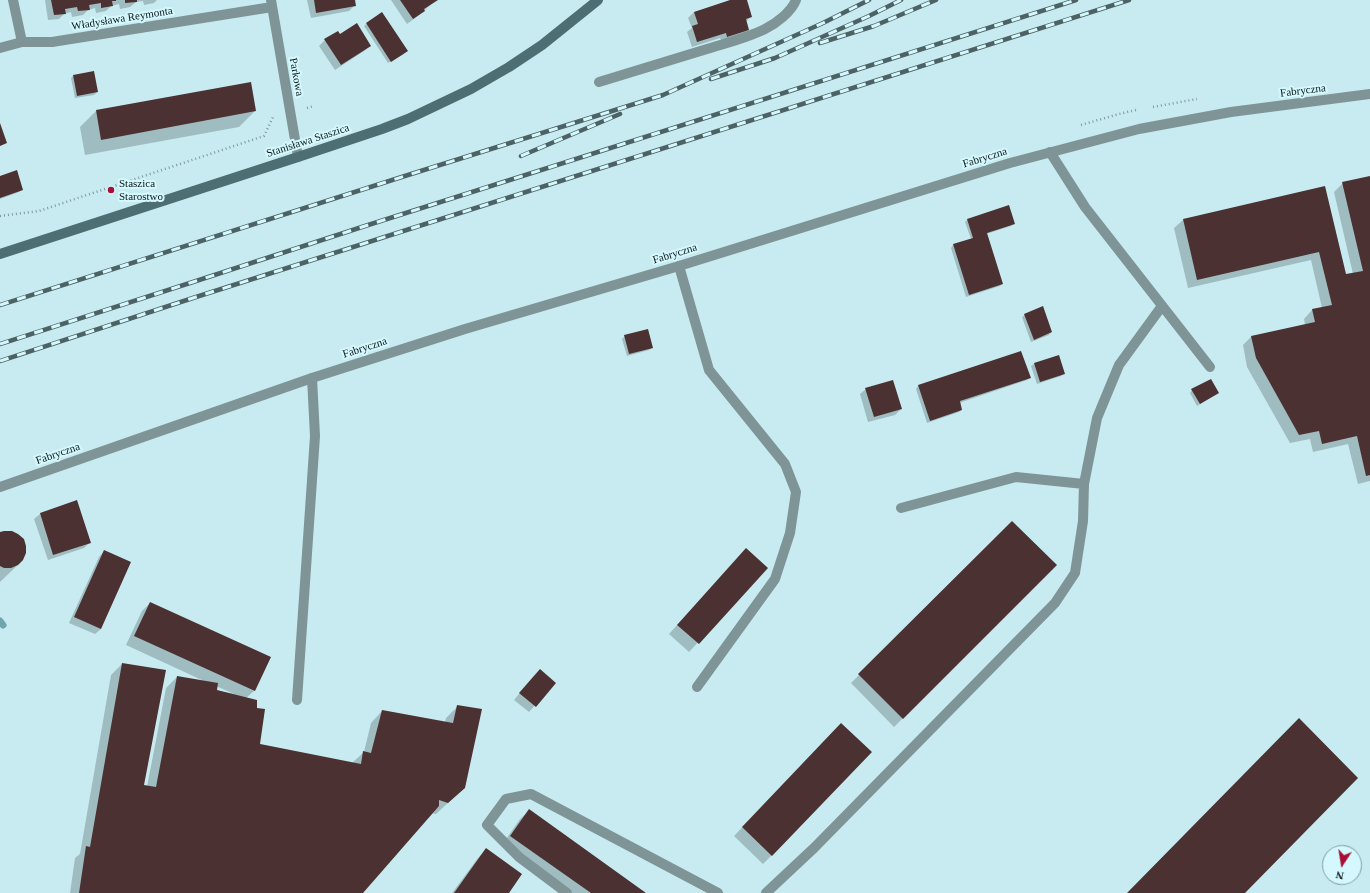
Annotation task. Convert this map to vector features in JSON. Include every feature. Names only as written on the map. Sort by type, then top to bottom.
[{"type":"street","points":[[13,0],[22,42]]},
{"type":"street","name":"Stanisława Staszica","points":[[0,254],[298,157],[408,119],[471,89],[509,67],[542,45],[598,0]]},
{"type":"street","points":[[598,82],[766,29],[786,14],[796,0]]},
{"type":"street","name":"Władysława Reymonta","points":[[0,48],[22,42],[52,42],[272,4]]},
{"type":"street","name":"Parkowa","points":[[272,4],[298,157]]},
{"type":"street","name":"Fabryczna","points":[[0,487],[312,378],[466,329],[679,266],[1050,152],[1139,129],[1231,112],[1370,94]]},
{"type":"street","points":[[1050,152],[1085,207],[1210,367]]},
{"type":"street","points":[[679,266],[709,370],[785,464],[796,492],[790,533],[775,579],[697,687]]},
{"type":"street","points":[[766,893],[814,848],[1055,603],[1075,573],[1083,521],[1084,484],[1097,418],[1119,365],[1162,306]]},
{"type":"street","points":[[298,700],[315,436],[312,378]]},
{"type":"street","points":[[901,508],[1016,477],[1084,484]]},
{"type":"street","points":[[567,893],[519,857],[487,825],[506,799],[531,794],[718,893]]},
{"type":"path","points":[[0,216],[39,211],[264,136],[274,116],[314,106]]},
{"type":"building","points":[[51,0],[116,1],[112,1],[113,6],[101,8],[101,3],[89,5],[90,10],[78,11],[77,7],[65,9],[66,14],[54,15]]},
{"type":"building","points":[[125,0],[137,0],[137,2],[125,3]]},
{"type":"building","points":[[314,0],[355,0],[356,6],[316,13]]},
{"type":"building","points":[[400,0],[438,0],[424,9],[425,11],[413,19]]},
{"type":"building","points":[[730,0],[747,0],[752,17],[746,19],[749,30],[727,37],[726,33],[697,42],[692,26],[698,24],[694,12]]},
{"type":"building","points":[[382,12],[408,51],[391,62],[366,23]]},
{"type":"building","points":[[357,23],[371,46],[341,65],[324,39],[338,31],[340,34]]},
{"type":"building","points":[[94,71],[98,92],[77,96],[73,75]]},
{"type":"building","points":[[251,82],[256,111],[101,140],[96,110]]},
{"type":"building","points":[[0,123],[7,143],[0,146]]},
{"type":"building","points":[[17,170],[23,190],[0,198],[0,176]]},
{"type":"building","points":[[1370,176],[1370,475],[1366,476],[1357,436],[1322,444],[1319,431],[1299,435],[1256,358],[1251,336],[1315,322],[1312,309],[1332,305],[1319,252],[1197,280],[1183,219],[1325,186],[1346,274],[1363,271],[1342,182]]},
{"type":"building","points":[[1009,205],[1015,224],[987,233],[1003,284],[969,295],[953,244],[973,238],[967,219]]},
{"type":"building","points":[[1043,306],[1052,332],[1034,340],[1024,314]]},
{"type":"building","points":[[648,329],[653,348],[629,354],[624,335]]},
{"type":"building","points":[[1021,351],[1031,378],[960,401],[962,410],[930,421],[918,385]]},
{"type":"building","points":[[1059,355],[1065,374],[1040,382],[1034,363]]},
{"type":"building","points":[[1211,379],[1219,393],[1200,404],[1191,389]]},
{"type":"building","points":[[893,380],[902,409],[874,417],[865,388]]},
{"type":"building","points":[[77,500],[91,543],[53,555],[40,513]]},
{"type":"building","points":[[1012,521],[1057,565],[903,719],[858,674]]},
{"type":"building","points":[[12,531],[18,534],[24,539],[26,546],[26,553],[23,560],[18,565],[11,568],[4,568],[0,566],[0,532]]},
{"type":"building","points":[[746,548],[768,568],[699,644],[677,625]]},
{"type":"building","points":[[104,550],[131,562],[101,629],[74,617]]},
{"type":"building","points":[[150,602],[271,657],[255,691],[134,636]]},
{"type":"building","points":[[122,663],[166,670],[144,785],[156,787],[177,676],[218,683],[217,690],[257,700],[257,708],[265,709],[260,744],[361,764],[363,751],[371,753],[382,710],[453,723],[457,705],[482,709],[465,788],[448,803],[439,800],[439,806],[363,893],[79,893],[86,846],[90,847]]},
{"type":"building","points":[[540,669],[556,683],[536,707],[519,693]]},
{"type":"building","points":[[1299,718],[1358,778],[1245,893],[1127,893]]},
{"type":"building","points":[[841,723],[872,752],[772,856],[742,827]]},
{"type":"building","points":[[529,809],[646,893],[591,893],[510,836]]},
{"type":"building","points":[[486,848],[522,874],[509,893],[454,893]]},
{"type":"waterway","points":[[0,621],[3,625]]},
{"type":"railway","points":[[0,305],[663,95],[823,23],[869,0]]},
{"type":"railway","points":[[711,79],[775,58],[901,0]]},
{"type":"railway","points":[[820,43],[874,26],[936,0]]},
{"type":"railway","points":[[0,344],[365,226],[1076,0]]},
{"type":"railway","points":[[0,361],[196,297],[1129,0]]},
{"type":"railway","points":[[521,156],[620,114]]},
{"type":"place","name":"Staszica Starostwo","points":[[111,190]]}]
